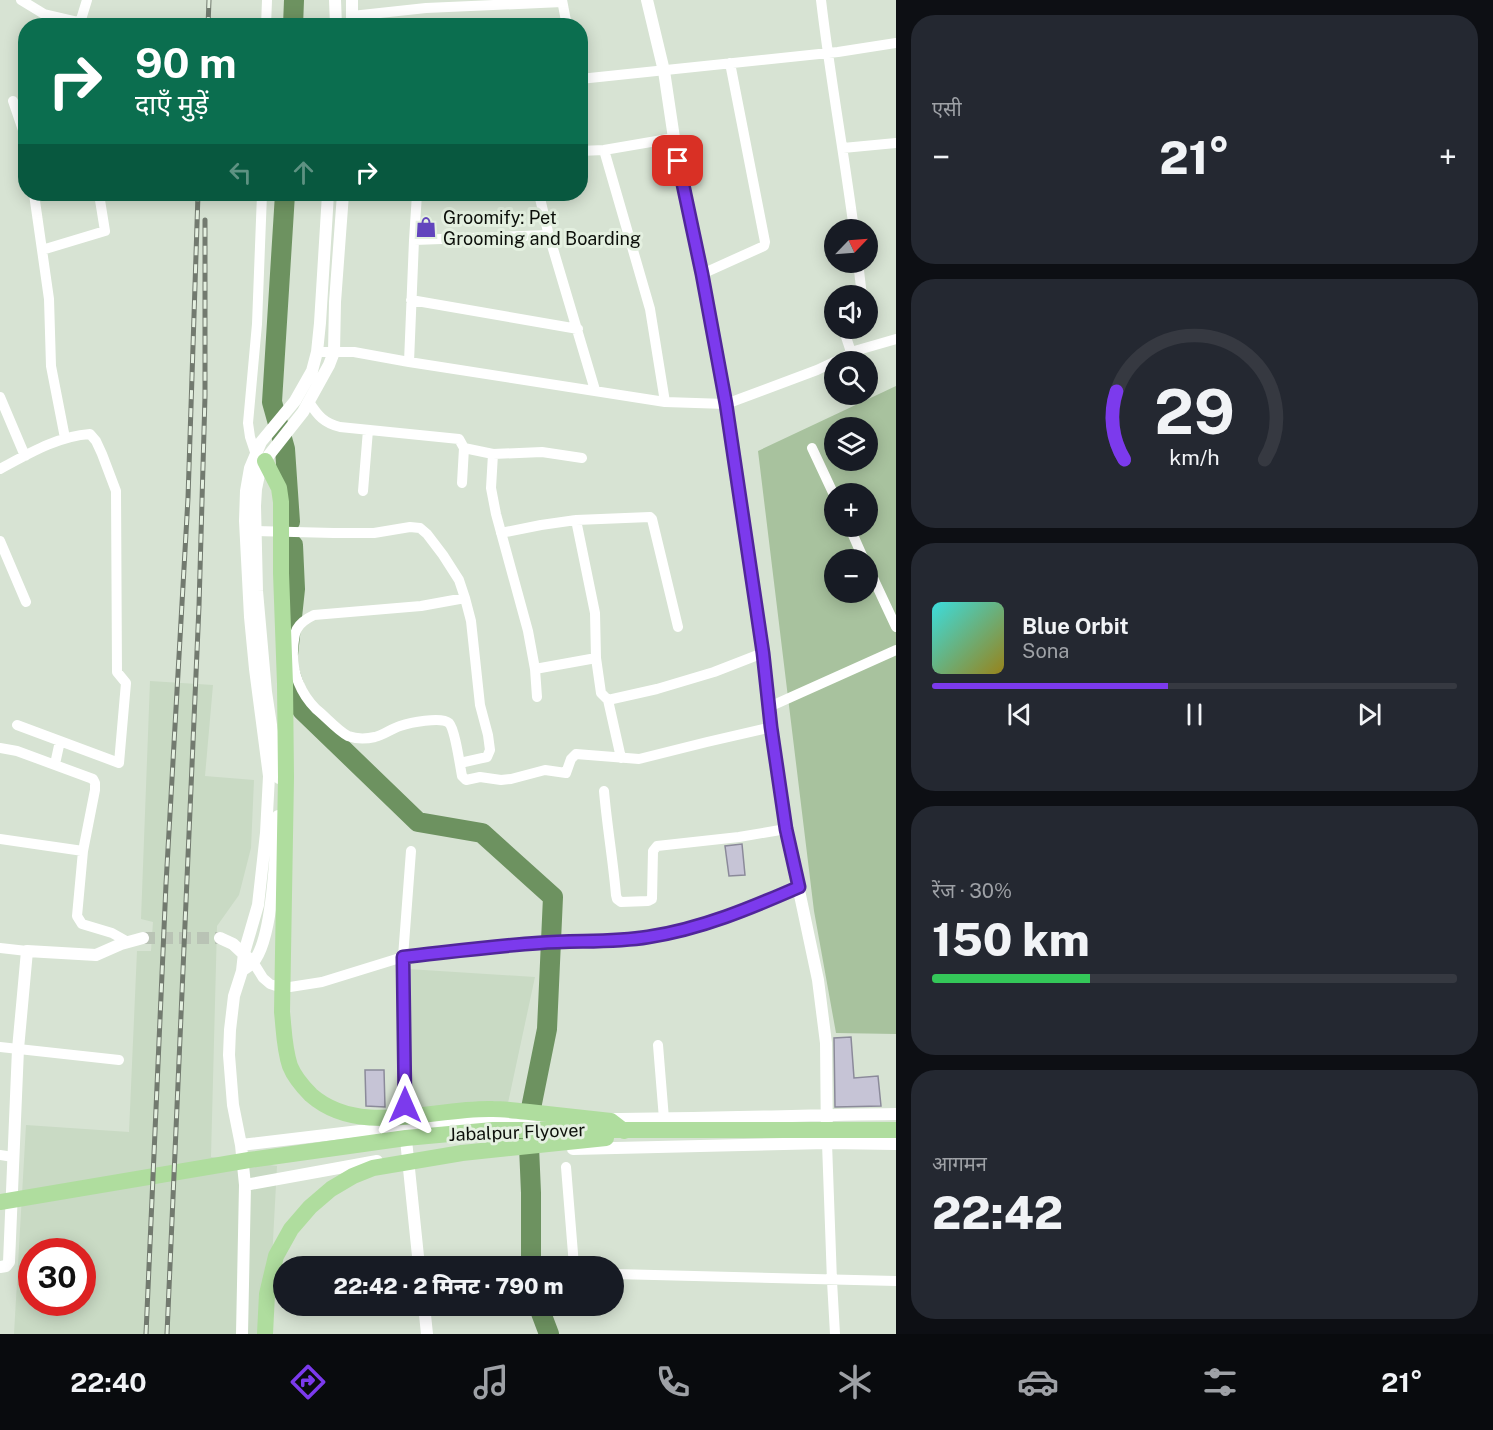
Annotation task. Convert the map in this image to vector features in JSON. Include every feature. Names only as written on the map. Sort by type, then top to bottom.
[{"type":"main road","points":[[262,460],[279,488],[281,502],[286,777],[282,1012],[285,1050],[291,1068],[304,1088],[320,1102],[338,1112],[361,1118],[388,1118],[492,1108],[611,1121],[627,1131]]},
{"type":"main road","name":"Jabalpur Flyover","points":[[0,1202],[249,1160],[406,1138],[493,1130],[896,1130]]},
{"type":"main road","points":[[265,1334],[267,1294],[276,1256],[291,1229],[310,1207],[353,1176],[373,1168],[395,1164],[462,1153],[603,1139],[627,1131]]},
{"type":"street","points":[[21,0],[44,14],[58,18]]},
{"type":"street","points":[[82,18],[87,0]]},
{"type":"street","points":[[266,18],[267,0]]},
{"type":"street","points":[[335,0],[336,18]]},
{"type":"street","points":[[352,0],[352,18]]},
{"type":"street","points":[[647,0],[664,71],[674,138],[726,404],[763,653],[786,829],[818,980],[826,1043],[826,1115],[835,1334]]},
{"type":"street","points":[[822,0],[827,53],[853,219]]},
{"type":"street","points":[[365,18],[426,4],[562,1],[565,18]]},
{"type":"street","points":[[588,78],[827,53],[896,43]]},
{"type":"street","points":[[702,274],[762,248],[765,242],[730,63]]},
{"type":"street","points":[[13,101],[18,116]]},
{"type":"street","points":[[588,151],[674,138]]},
{"type":"street","points":[[843,148],[896,142]]},
{"type":"street","points":[[604,150],[650,309],[665,402]]},
{"type":"street","points":[[35,201],[49,299],[51,366],[65,438]]},
{"type":"street","points":[[42,250],[105,231],[100,201]]},
{"type":"street","points":[[262,201],[258,324],[248,423],[250,437],[262,460]]},
{"type":"street","points":[[242,971],[253,962],[264,942],[270,913],[279,799],[279,775],[266,692],[259,614],[255,506],[262,460],[261,442],[295,401],[312,371],[317,352],[321,312],[328,201]]},
{"type":"street","points":[[242,1334],[245,1185],[241,1145],[233,1105],[229,1055],[230,1030],[234,996],[242,971],[243,953],[258,905],[266,833],[269,776],[250,617],[245,521],[246,491],[250,468],[262,460],[306,407],[334,352],[335,302],[342,201]]},
{"type":"street","points":[[409,362],[417,201]]},
{"type":"street","points":[[541,201],[595,390]]},
{"type":"street","points":[[414,240],[549,235]]},
{"type":"street","points":[[411,300],[578,329]]},
{"type":"street","points":[[854,351],[896,339]]},
{"type":"street","points":[[317,352],[354,352],[665,402],[726,404],[824,367]]},
{"type":"street","points":[[0,397],[25,456]]},
{"type":"street","points":[[306,407],[331,424],[459,439],[464,448],[462,483]]},
{"type":"street","points":[[363,491],[369,430]]},
{"type":"street","points":[[0,469],[65,438],[90,434],[102,454],[116,491],[117,672],[126,683],[119,763],[17,725]]},
{"type":"street","points":[[464,448],[493,454],[542,452],[582,458]]},
{"type":"street","points":[[812,448],[828,483]]},
{"type":"street","points":[[493,454],[491,488],[528,631],[535,669],[537,697]]},
{"type":"street","points":[[501,533],[576,520],[650,517],[678,627]]},
{"type":"street","points":[[576,520],[595,613],[596,658],[601,693],[608,700],[621,758]]},
{"type":"street","points":[[255,531],[375,533],[410,527],[420,528],[427,534],[459,580],[465,598],[471,621],[480,705],[488,735],[490,750],[487,757],[460,763]]},
{"type":"street","points":[[0,541],[26,602]]},
{"type":"street","points":[[878,589],[896,627]]},
{"type":"street","points":[[465,598],[421,606],[314,615],[305,619],[296,628],[293,654],[300,690],[308,702],[346,735],[360,739],[376,737],[402,725],[442,720],[450,725],[462,776],[466,780],[480,777],[501,780],[545,770],[566,773],[571,759],[576,754],[639,759],[771,727]]},
{"type":"street","points":[[769,707],[896,650]]},
{"type":"street","points":[[608,700],[657,689],[714,672],[763,653]]},
{"type":"street","points":[[535,669],[596,658]]},
{"type":"street","points":[[55,764],[60,741]]},
{"type":"street","points":[[0,748],[17,751],[93,779],[94,798],[83,851],[77,916],[79,921],[86,926],[112,933],[128,942]]},
{"type":"street","points":[[604,791],[616,895],[617,900],[621,902],[652,899],[653,851],[657,846],[786,829]]},
{"type":"street","points":[[0,839],[83,851]]},
{"type":"street","points":[[411,851],[403,957],[405,1126],[418,1256]]},
{"type":"street","points":[[220,938],[232,944],[253,962],[263,978],[270,984],[290,987],[322,982],[403,957],[540,942],[649,937],[689,928],[749,908],[799,887]]},
{"type":"street","points":[[0,948],[96,955],[121,944],[143,938]]},
{"type":"street","points":[[0,1267],[6,1266],[9,1262],[6,1156],[27,951]]},
{"type":"street","points":[[658,1045],[664,1119]]},
{"type":"street","points":[[0,1047],[118,1060]]},
{"type":"street","points":[[241,1145],[405,1126],[521,1119],[664,1119],[896,1114]]},
{"type":"street","points":[[245,1185],[407,1155],[554,1149],[827,1143],[896,1144]]},
{"type":"street","points":[[566,1167],[573,1256]]},
{"type":"street","points":[[624,1274],[896,1281]]},
{"type":"street","points":[[425,1316],[427,1334]]},
{"type":"shaded area","points":[[896,386],[896,1034],[836,1033],[814,911],[758,451],[824,420],[824,471],[878,471],[878,417],[830,417],[856,405],[878,405],[878,394]]},
{"type":"shaded area","points":[[150,681],[213,685],[205,776],[254,780],[251,848],[239,895],[217,926],[211,1157],[277,1166],[268,1334],[14,1334],[18,1264],[18,1316],[96,1316],[96,1238],[20,1238],[26,1125],[129,1132],[137,951],[151,951],[153,922],[141,919]]},
{"type":"shaded area","points":[[408,969],[535,977],[508,1103],[409,1110]]},
{"type":"building","points":[[742,844],[745,875],[729,876],[725,846]]},
{"type":"building","points":[[851,1037],[854,1078],[878,1076],[881,1106],[835,1107],[834,1038]]},
{"type":"building","points":[[365,1070],[384,1070],[385,1107],[366,1106]]},
{"type":"waterway","points":[[293,18],[294,0]]},
{"type":"waterway","points":[[285,201],[272,402],[285,449],[290,522]]},
{"type":"waterway","points":[[293,545],[295,589],[287,664],[302,710],[418,822],[482,833],[553,897],[547,1029],[528,1123],[531,1256]]},
{"type":"waterway","points":[[542,1316],[549,1334]]},
{"type":"tunnel","points":[[143,938],[220,938]]},
{"type":"railway","points":[[208,18],[209,0]]},
{"type":"railway","points":[[146,1334],[166,884],[188,498],[198,201]]},
{"type":"railway","points":[[167,1334],[199,606],[205,396],[205,220]]},
{"type":"place","name":"Groomify: Pet Grooming and Boarding","points":[[426,227]]},
{"type":"route","points":[[405,1105],[403,957],[540,942],[649,937],[689,928],[749,908],[799,887],[786,829],[763,653],[726,404],[678,161]]}]
